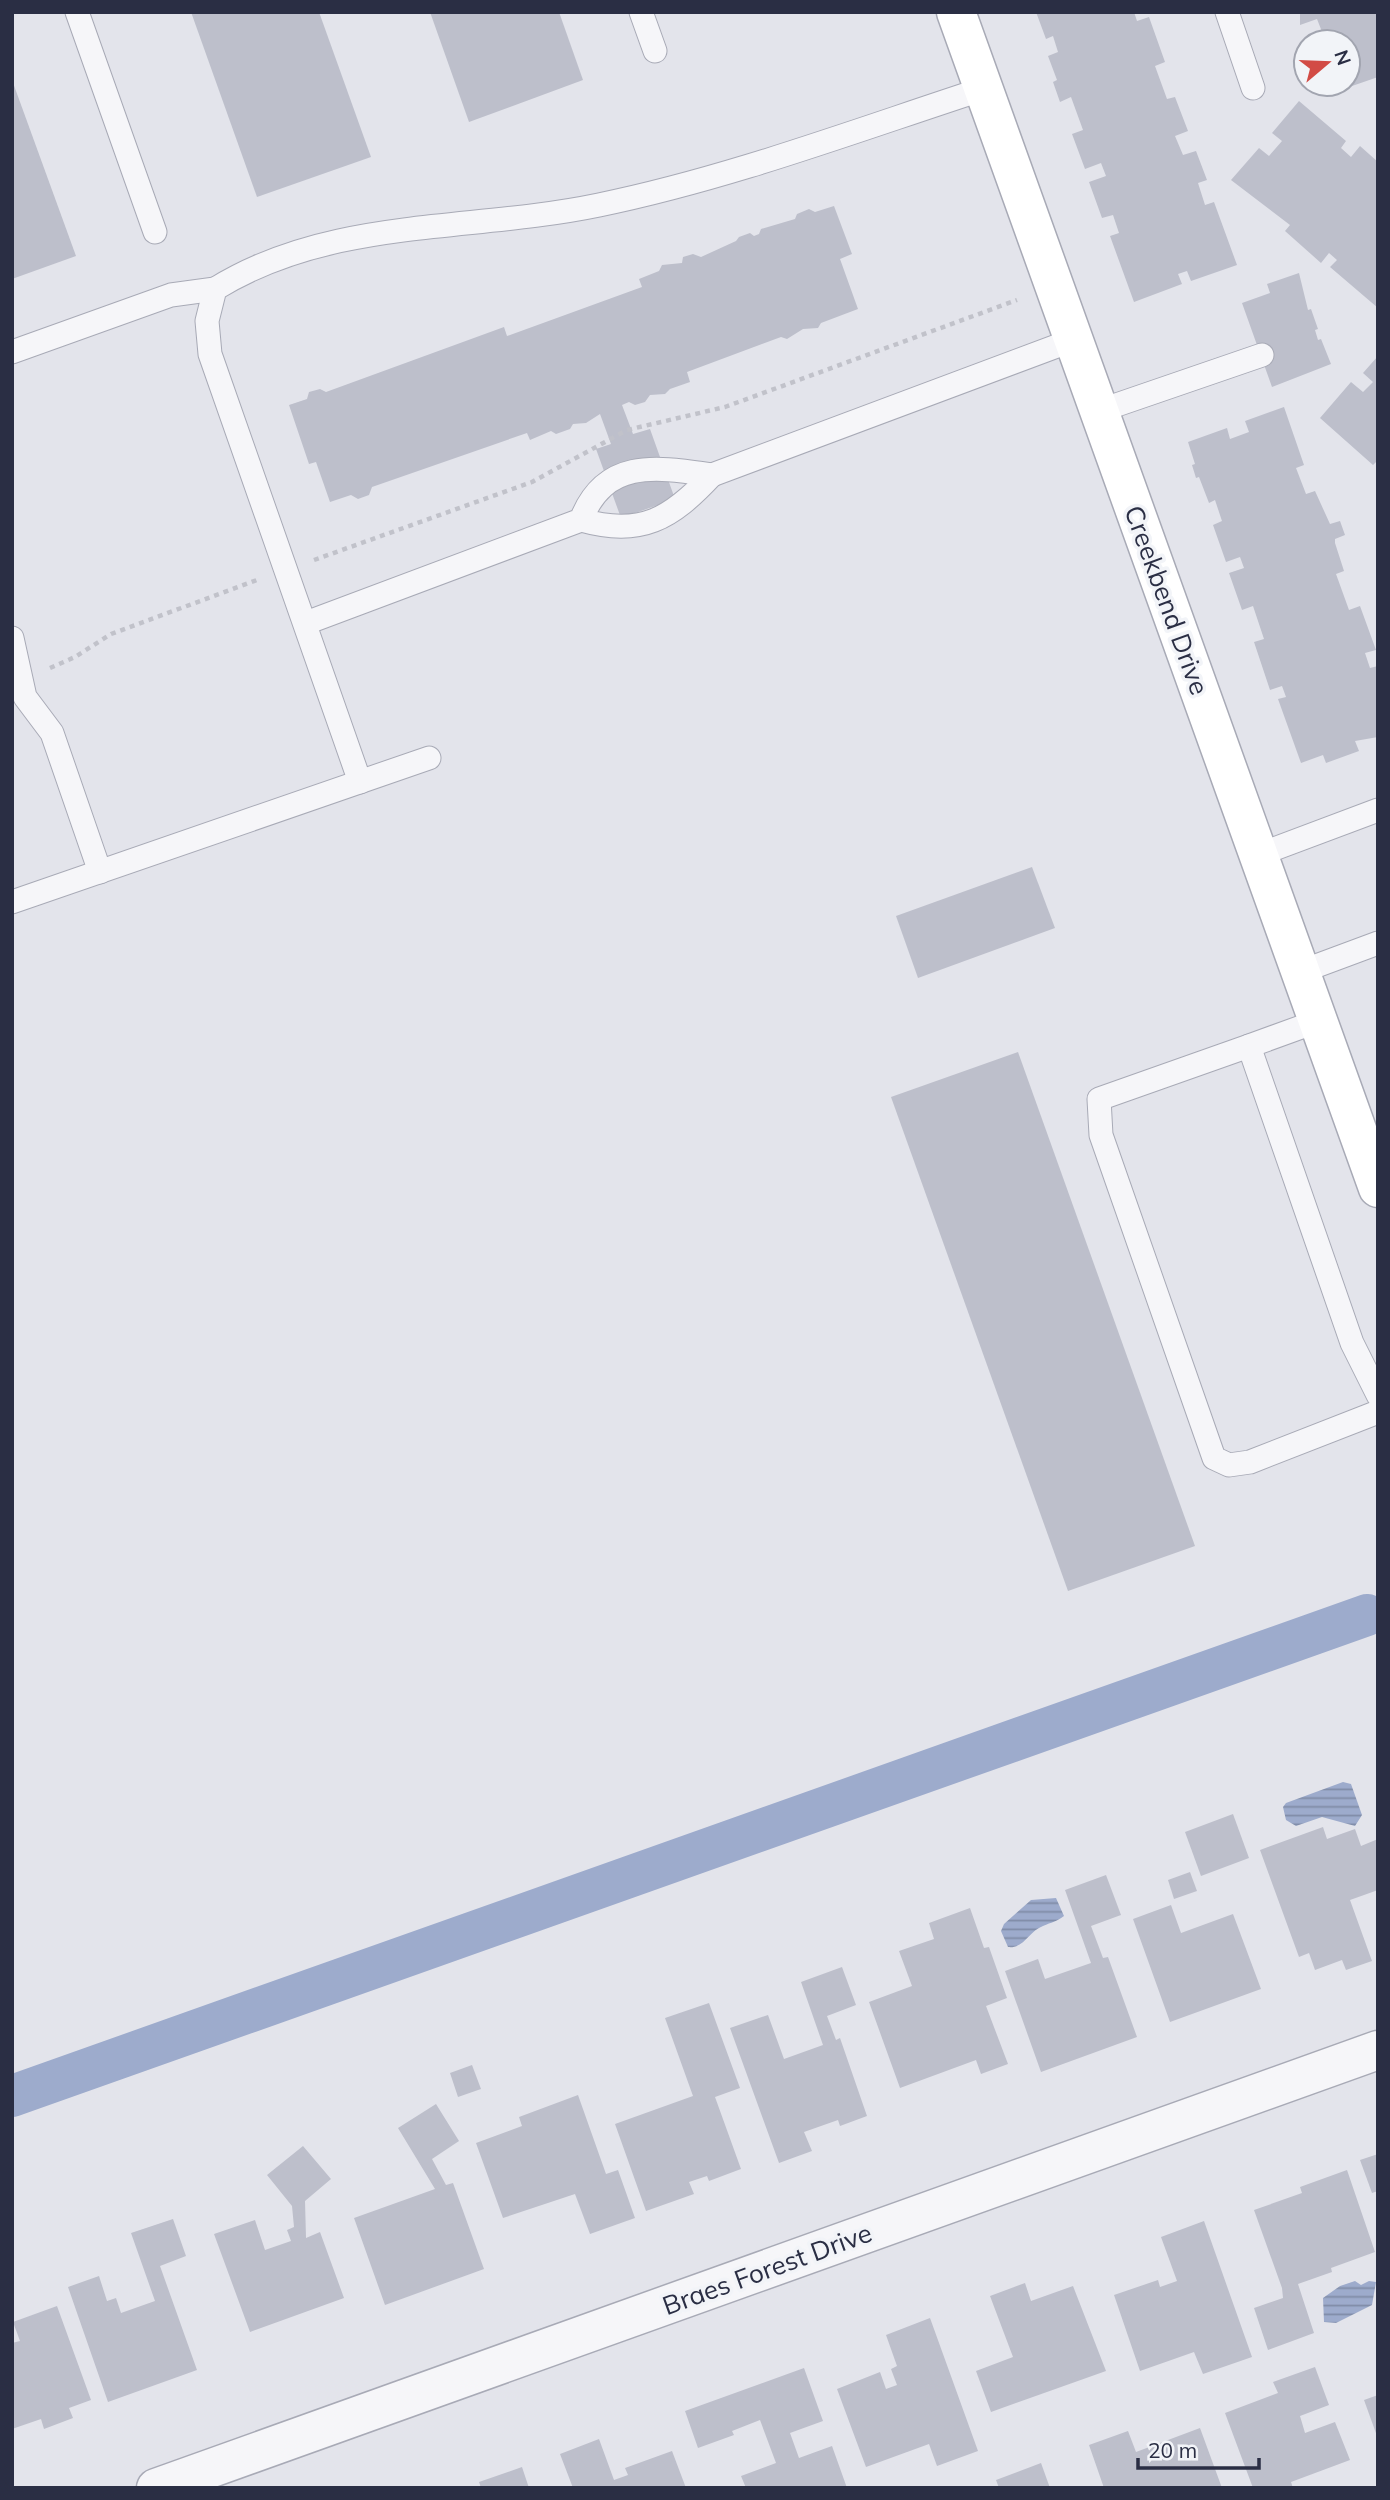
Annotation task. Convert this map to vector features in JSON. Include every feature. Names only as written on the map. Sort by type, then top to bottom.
[{"type":"street","name":"Creekbend Drive","points":[[956,12],[1378,1188]]},
{"type":"street","name":"Braes Forest Drive","points":[[156,2488],[1378,2050]]},
{"type":"lane","points":[[77,12],[155,232]]},
{"type":"lane","points":[[641,12],[655,51]]},
{"type":"lane","points":[[1227,12],[1253,88]]},
{"type":"lane","points":[[12,352],[171,295],[215,289],[244,271],[361,234],[598,206],[705,179],[984,89]]},
{"type":"lane","points":[[215,289],[207,321],[210,354],[360,782]]},
{"type":"lane","points":[[306,623],[581,520],[610,528],[653,523],[686,503],[712,475],[1073,340]]},
{"type":"lane","points":[[1099,411],[1262,355]]},
{"type":"lane","points":[[581,520],[589,498],[619,473],[660,467],[712,475]]},
{"type":"lane","points":[[12,638],[25,697],[52,733],[100,872]]},
{"type":"lane","points":[[12,902],[429,758]]},
{"type":"lane","points":[[1258,855],[1378,810]]},
{"type":"lane","points":[[1300,972],[1378,943]]},
{"type":"lane","points":[[1318,1021],[1099,1099],[1101,1135],[1214,1458],[1229,1465],[1250,1462],[1378,1412]]},
{"type":"lane","points":[[1249,1046],[1352,1343],[1378,1395]]},
{"type":"path","points":[[20,680],[75,657],[111,634],[143,620],[531,482],[627,430],[725,407],[1054,287]]},
{"type":"water","points":[[1343,1782],[1351,1784],[1362,1815],[1355,1826],[1322,1817],[1296,1826],[1286,1820],[1283,1807],[1286,1803]]},
{"type":"water","points":[[1056,1898],[1064,1916],[1038,1928],[1022,1943],[1008,1947],[1001,1931],[1004,1924],[1031,1900]]},
{"type":"water","points":[[1355,2281],[1361,2285],[1369,2281],[1376,2282],[1372,2305],[1336,2323],[1324,2322],[1323,2298],[1340,2286]]},
{"type":"building","points":[[191,12],[319,12],[371,157],[257,197]]},
{"type":"building","points":[[430,12],[559,12],[583,80],[469,122]]},
{"type":"building","points":[[1036,12],[1134,12],[1137,21],[1149,17],[1165,62],[1155,66],[1167,99],[1175,97],[1188,131],[1175,136],[1183,155],[1196,151],[1207,180],[1198,183],[1205,205],[1214,202],[1237,265],[1191,281],[1187,271],[1178,274],[1182,284],[1134,302],[1110,236],[1119,233],[1113,215],[1102,218],[1089,182],[1106,176],[1101,163],[1085,169],[1072,134],[1083,130],[1071,97],[1060,102],[1053,82],[1057,80],[1048,56],[1058,52],[1053,36],[1046,39]]},
{"type":"building","points":[[1300,12],[1378,12],[1378,77],[1362,83],[1362,28],[1321,28],[1317,19],[1300,25]]},
{"type":"building","points":[[12,80],[76,256],[12,279]]},
{"type":"building","points":[[1299,101],[1346,141],[1341,148],[1351,157],[1360,146],[1378,162],[1378,308],[1330,267],[1337,260],[1329,253],[1321,263],[1285,231],[1290,225],[1231,180],[1259,148],[1269,156],[1282,141],[1272,133]]},
{"type":"building","points":[[834,206],[852,254],[840,259],[858,309],[821,323],[818,328],[803,329],[787,339],[781,337],[687,372],[690,382],[670,389],[665,394],[650,395],[645,402],[622,405],[633,434],[650,429],[675,499],[621,518],[596,449],[611,444],[600,414],[586,423],[573,424],[570,429],[556,434],[551,431],[530,440],[527,433],[372,487],[369,495],[358,499],[351,495],[330,502],[316,462],[309,464],[289,405],[307,399],[309,392],[320,389],[326,392],[504,327],[507,336],[642,287],[639,279],[659,271],[662,265],[682,263],[683,257],[693,254],[701,257],[736,241],[739,237],[750,233],[754,236],[759,234],[761,229],[795,219],[797,214],[809,209],[815,212]]},
{"type":"building","points":[[1299,273],[1308,310],[1311,309],[1318,329],[1315,330],[1318,340],[1321,339],[1331,364],[1272,387],[1242,303],[1270,293],[1267,284]]},
{"type":"building","points":[[1378,356],[1378,460],[1373,465],[1320,418],[1351,382],[1363,392],[1373,382],[1363,373]]},
{"type":"building","points":[[1284,407],[1304,465],[1296,468],[1306,494],[1315,491],[1330,524],[1340,521],[1345,535],[1335,539],[1335,543],[1344,571],[1336,574],[1349,610],[1360,606],[1376,650],[1365,653],[1370,668],[1378,666],[1378,737],[1355,741],[1359,751],[1326,763],[1323,755],[1301,763],[1278,699],[1286,697],[1282,686],[1270,690],[1254,642],[1264,639],[1253,606],[1242,610],[1229,573],[1244,568],[1240,557],[1226,562],[1213,525],[1222,521],[1215,500],[1209,503],[1199,477],[1196,478],[1188,442],[1227,428],[1230,439],[1249,432],[1245,421]]},
{"type":"building","points":[[1032,867],[1055,928],[918,978],[896,916]]},
{"type":"building","points":[[1018,1052],[1195,1546],[1068,1591],[891,1097]]},
{"type":"building","points":[[1233,1814],[1249,1858],[1201,1876],[1185,1832]]},
{"type":"building","points":[[1323,1827],[1327,1839],[1355,1829],[1361,1846],[1378,1839],[1378,1890],[1350,1900],[1372,1961],[1346,1970],[1342,1960],[1315,1970],[1309,1953],[1299,1957],[1260,1850]]},
{"type":"building","points":[[1190,1872],[1197,1891],[1174,1899],[1168,1880]]},
{"type":"building","points":[[1106,1875],[1121,1915],[1091,1926],[1103,1958],[1108,1957],[1137,2037],[1041,2072],[1005,1971],[1038,1959],[1045,1979],[1091,1963],[1065,1890]]},
{"type":"building","points":[[1171,1905],[1181,1933],[1233,1914],[1261,1989],[1170,2022],[1133,1919]]},
{"type":"building","points":[[970,1908],[984,1948],[989,1947],[1007,1998],[986,2006],[1008,2064],[981,2074],[976,2060],[900,2088],[869,2002],[912,1986],[899,1951],[934,1939],[929,1923]]},
{"type":"building","points":[[842,1967],[856,2005],[827,2016],[836,2040],[840,2038],[867,2116],[840,2126],[838,2120],[804,2132],[812,2151],[779,2163],[730,2028],[768,2015],[784,2059],[823,2045],[801,1982]]},
{"type":"building","points":[[709,2003],[740,2088],[715,2097],[741,2169],[709,2181],[707,2176],[689,2182],[694,2194],[646,2211],[615,2124],[693,2096],[665,2018]]},
{"type":"building","points":[[472,2065],[481,2089],[458,2097],[450,2073]]},
{"type":"building","points":[[578,2095],[606,2174],[618,2170],[635,2218],[590,2234],[575,2194],[503,2218],[476,2143],[522,2126],[519,2117]]},
{"type":"building","points":[[436,2104],[459,2141],[432,2159],[446,2185],[453,2183],[484,2269],[385,2305],[354,2218],[435,2189],[398,2128]]},
{"type":"building","points":[[303,2146],[331,2179],[305,2201],[306,2238],[320,2232],[344,2298],[250,2332],[214,2234],[255,2220],[265,2250],[291,2241],[287,2230],[294,2227],[292,2206],[267,2175]]},
{"type":"building","points":[[1378,2154],[1378,2191],[1372,2193],[1360,2160]]},
{"type":"building","points":[[1347,2170],[1375,2252],[1331,2268],[1332,2272],[1298,2284],[1314,2333],[1268,2350],[1254,2308],[1283,2298],[1282,2288],[1254,2210],[1302,2193],[1300,2187]]},
{"type":"building","points":[[173,2219],[186,2256],[160,2266],[197,2370],[108,2402],[68,2287],[99,2276],[107,2301],[116,2298],[121,2313],[155,2301],[131,2233]]},
{"type":"building","points":[[1204,2221],[1252,2357],[1203,2374],[1194,2352],[1140,2371],[1114,2295],[1158,2280],[1160,2287],[1177,2281],[1161,2237]]},
{"type":"building","points":[[1025,2283],[1031,2301],[1073,2286],[1106,2371],[991,2412],[976,2371],[1013,2357],[990,2296]]},
{"type":"building","points":[[57,2306],[91,2400],[69,2408],[73,2418],[44,2429],[41,2419],[12,2429],[12,2343],[20,2341],[13,2322]]},
{"type":"building","points":[[930,2318],[978,2451],[937,2466],[929,2444],[866,2467],[837,2389],[880,2372],[886,2389],[897,2385],[891,2369],[897,2366],[886,2335]]},
{"type":"building","points":[[1315,2367],[1329,2405],[1300,2416],[1305,2433],[1335,2422],[1350,2460],[1291,2482],[1293,2488],[1253,2488],[1225,2413],[1278,2393],[1273,2382]]},
{"type":"building","points":[[804,2368],[823,2421],[790,2433],[799,2458],[832,2446],[847,2488],[746,2488],[741,2476],[776,2463],[760,2420],[732,2431],[734,2435],[698,2448],[685,2411]]},
{"type":"building","points":[[1378,2395],[1378,2436],[1377,2436],[1364,2400]]},
{"type":"building","points":[[1200,2428],[1222,2488],[1104,2488],[1089,2445],[1128,2431],[1136,2452]]},
{"type":"building","points":[[599,2439],[614,2480],[628,2475],[625,2468],[672,2451],[686,2488],[573,2488],[560,2454]]},
{"type":"building","points":[[1041,2463],[1050,2488],[999,2488],[996,2480]]},
{"type":"building","points":[[522,2467],[529,2488],[481,2488],[479,2482]]},
{"type":"waterway","points":[[12,2096],[1367,1615]]}]
